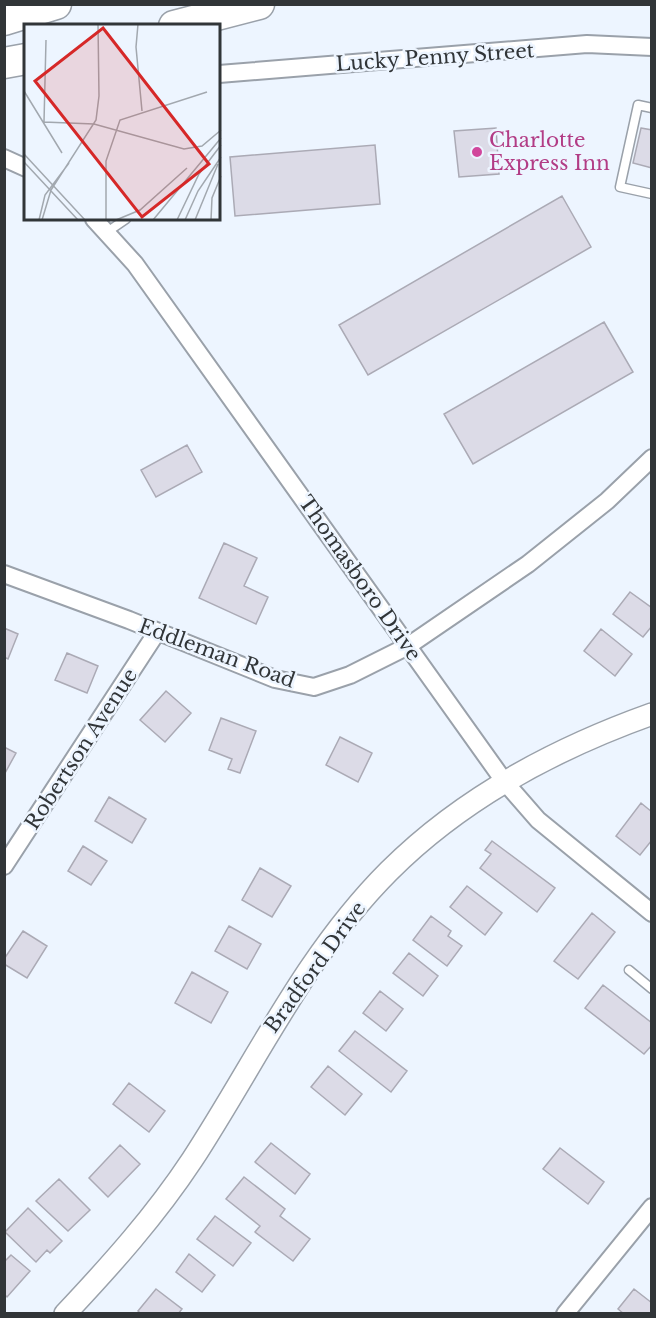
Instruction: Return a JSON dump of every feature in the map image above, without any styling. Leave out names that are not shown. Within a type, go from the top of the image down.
[{"type":"highway","points":[[4,20],[56,4]]},
{"type":"highway","points":[[182,24],[259,4]]},
{"type":"highway","points":[[4,63],[24,59]]},
{"type":"street","name":"Lucky Penny Street","points":[[220,74],[587,44],[651,47]]},
{"type":"street","points":[[4,158],[24,167]]},
{"type":"street","name":"Thomasboro Drive","points":[[95,220],[135,264],[504,781],[538,820],[651,913]]},
{"type":"street","name":"Eddleman Road","points":[[4,574],[275,679],[314,687],[350,675],[408,646],[528,564],[607,501],[651,458]]},
{"type":"street","name":"Robertson Avenue","points":[[4,866],[157,632]]},
{"type":"street","name":"Bradford Drive","points":[[65,1314],[108,1268],[171,1191],[302,978],[343,924],[400,861],[469,804],[504,781],[542,760],[651,714]]},
{"type":"street","points":[[565,1314],[651,1207]]},
{"type":"lane","points":[[651,108],[638,105],[620,187],[651,194]]},
{"type":"lane","points":[[107,232],[125,220]]},
{"type":"lane","points":[[629,970],[650,986]]},
{"type":"building","name":"Charlotte Express Inn","points":[[496,128],[499,174],[459,177],[454,131]]},
{"type":"building","points":[[641,128],[652,130],[652,168],[633,163]]},
{"type":"building","points":[[375,145],[380,204],[235,216],[230,157]]},
{"type":"building","points":[[562,196],[591,247],[368,375],[339,325]]},
{"type":"building","points":[[604,322],[633,372],[473,464],[444,414]]},
{"type":"building","points":[[187,445],[202,472],[156,497],[141,470]]},
{"type":"building","points":[[224,543],[257,558],[244,586],[268,597],[256,624],[199,598]]},
{"type":"building","points":[[630,592],[652,608],[652,626],[643,637],[613,614]]},
{"type":"building","points":[[4,628],[18,634],[8,659],[4,657]]},
{"type":"building","points":[[601,629],[632,654],[615,676],[584,651]]},
{"type":"building","points":[[67,653],[98,666],[87,693],[55,680]]},
{"type":"building","points":[[166,691],[191,713],[165,742],[140,720]]},
{"type":"building","points":[[221,718],[256,731],[240,773],[228,769],[232,759],[209,750]]},
{"type":"building","points":[[340,737],[372,753],[358,782],[326,765]]},
{"type":"building","points":[[4,747],[16,753],[4,775]]},
{"type":"building","points":[[109,797],[146,819],[132,843],[95,821]]},
{"type":"building","points":[[641,803],[652,812],[652,840],[640,855],[616,836]]},
{"type":"building","points":[[492,841],[555,888],[537,912],[480,868],[491,854],[485,850]]},
{"type":"building","points":[[83,846],[107,861],[91,885],[68,871]]},
{"type":"building","points":[[260,868],[291,886],[272,917],[242,900]]},
{"type":"building","points":[[467,886],[502,913],[485,935],[450,907]]},
{"type":"building","points":[[592,913],[615,932],[578,979],[554,961]]},
{"type":"building","points":[[431,916],[451,931],[448,936],[462,946],[447,966],[413,940]]},
{"type":"building","points":[[229,926],[261,944],[247,969],[215,951]]},
{"type":"building","points":[[23,931],[47,946],[27,978],[4,964],[4,959]]},
{"type":"building","points":[[409,953],[438,976],[423,996],[393,973]]},
{"type":"building","points":[[192,972],[228,992],[211,1023],[175,1003]]},
{"type":"building","points":[[603,985],[652,1023],[652,1045],[644,1054],[585,1008]]},
{"type":"building","points":[[380,991],[403,1009],[386,1031],[363,1013]]},
{"type":"building","points":[[355,1031],[407,1071],[391,1092],[339,1051]]},
{"type":"building","points":[[328,1066],[362,1094],[345,1115],[311,1087]]},
{"type":"building","points":[[129,1083],[165,1111],[149,1132],[113,1104]]},
{"type":"building","points":[[271,1143],[310,1174],[295,1194],[255,1162]]},
{"type":"building","points":[[120,1145],[140,1164],[108,1197],[89,1178]]},
{"type":"building","points":[[560,1148],[604,1182],[588,1204],[543,1169]]},
{"type":"building","points":[[244,1177],[285,1209],[280,1216],[310,1239],[293,1261],[255,1232],[260,1226],[226,1199]]},
{"type":"building","points":[[59,1179],[90,1210],[68,1231],[36,1201]]},
{"type":"building","points":[[28,1208],[62,1241],[50,1253],[47,1250],[36,1262],[5,1232]]},
{"type":"building","points":[[215,1216],[251,1243],[233,1266],[197,1239]]},
{"type":"building","points":[[189,1254],[215,1275],[202,1292],[176,1272]]},
{"type":"building","points":[[11,1255],[30,1271],[7,1297],[4,1294],[4,1262]]},
{"type":"building","points":[[156,1289],[182,1309],[178,1314],[141,1314],[138,1311]]},
{"type":"building","points":[[634,1289],[652,1303],[652,1314],[624,1314],[618,1309]]},
{"type":"place","name":"Charlotte Express Inn","points":[[477,152]]}]
